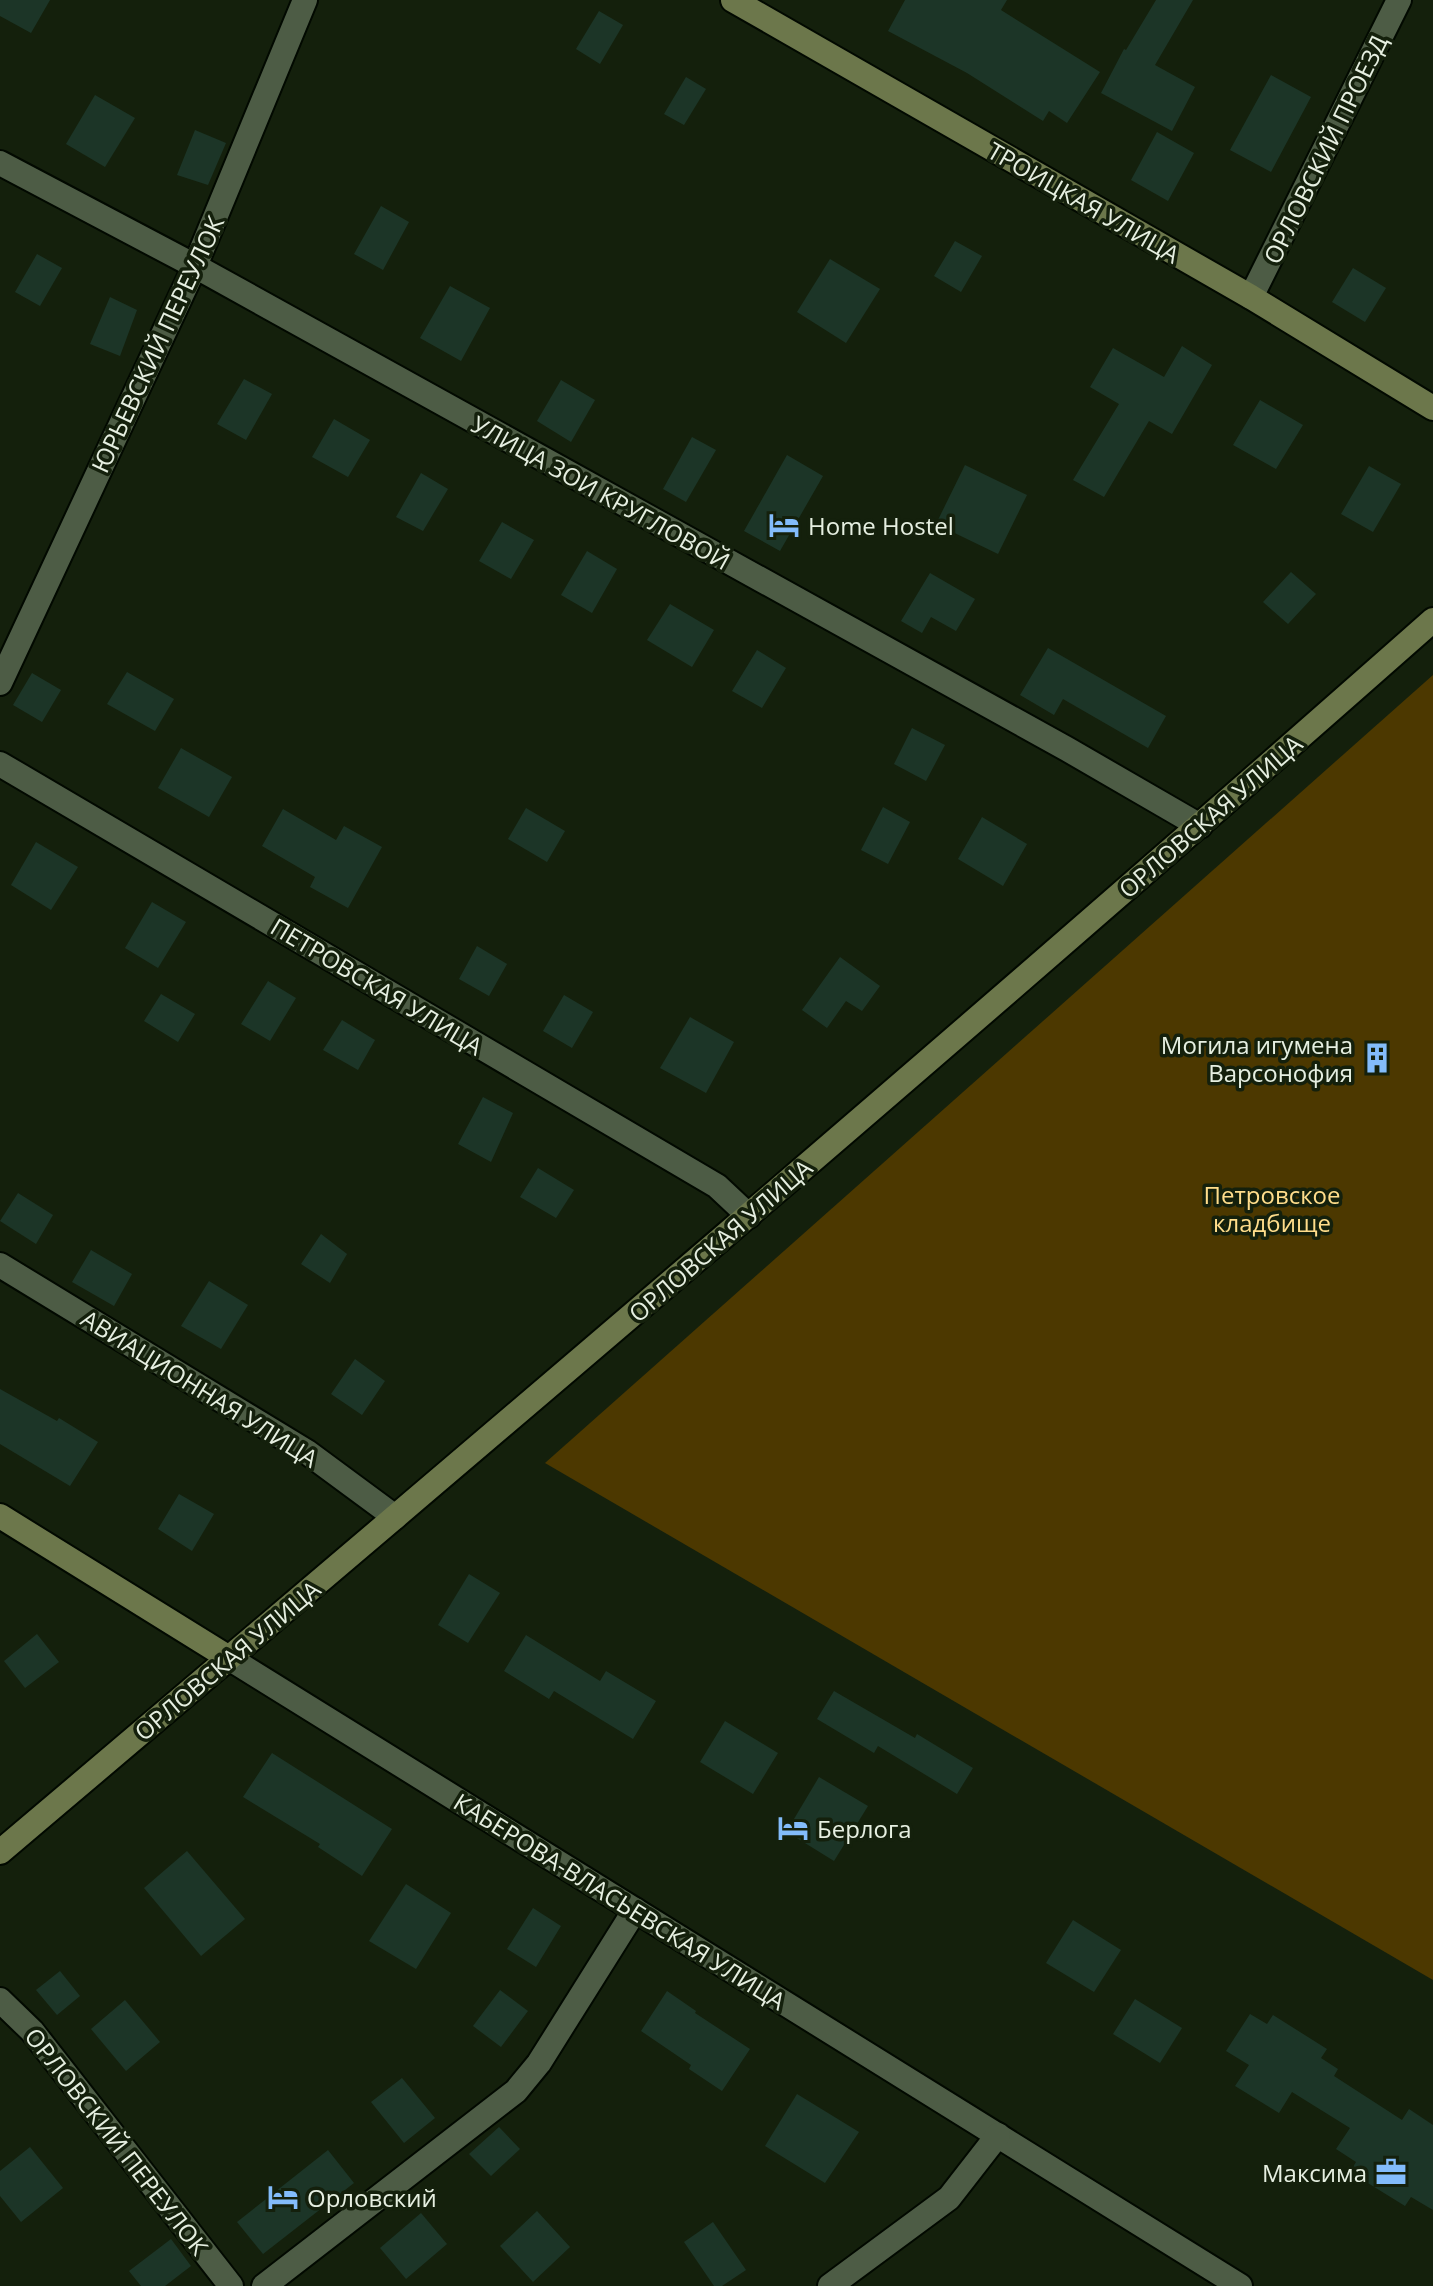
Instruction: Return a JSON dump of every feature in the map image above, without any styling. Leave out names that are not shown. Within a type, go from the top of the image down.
[{"type":"main road","name":"ТРОИЦКАЯ УЛИЦА","points":[[733,0],[1251,297],[1433,408]]},
{"type":"main road","name":"ОРЛОВСКАЯ УЛИЦА","points":[[0,1852],[749,1216],[1433,620]]},
{"type":"main road","name":"КАБЕРОВА-ВЛАСЬЕВСКАЯ УЛИЦА","points":[[0,1516],[229,1658]]},
{"type":"street","name":"ЮРЬЕВСКИЙ ПЕРЕУЛОК","points":[[0,683],[195,266],[305,0]]},
{"type":"street","name":"ОРЛОВСКИЙ ПРОЕЗД","points":[[1251,297],[1399,0]]},
{"type":"street","name":"УЛИЦА ЗОИ КРУГЛОВОЙ","points":[[0,163],[195,266],[1067,749],[1200,826]]},
{"type":"street","name":"ПЕТРОВСКАЯ УЛИЦА","points":[[0,764],[717,1186],[749,1216]]},
{"type":"street","name":"АВИАЦИОННАЯ УЛИЦА","points":[[0,1265],[307,1452],[395,1517]]},
{"type":"street","name":"КАБЕРОВА-ВЛАСЬЕВСКАЯ УЛИЦА","points":[[229,1658],[1240,2286]]},
{"type":"street","points":[[264,2286],[516,2091],[539,2063],[635,1910]]},
{"type":"street","name":"ОРЛОВСКИЙ ПЕРЕУЛОК","points":[[0,2000],[32,2031],[231,2286]]},
{"type":"street","points":[[830,2286],[949,2198],[998,2135]]},
{"type":"green space","name":"Петровское кладбище","points":[[1433,675],[1433,1980],[545,1463]]},
{"type":"building","points":[[0,0],[50,0],[31,33],[0,16]]},
{"type":"building","points":[[905,0],[1007,0],[1001,10],[1100,72],[1067,123],[1049,111],[1043,121],[967,73],[888,31]]},
{"type":"building","points":[[1156,0],[1193,0],[1155,65],[1195,87],[1172,131],[1101,93],[1124,49]]},
{"type":"building","points":[[599,11],[623,25],[600,64],[576,49]]},
{"type":"building","points":[[1271,75],[1311,97],[1271,172],[1230,150]]},
{"type":"building","points":[[686,77],[706,89],[684,125],[664,114]]},
{"type":"building","points":[[95,95],[135,118],[105,167],[66,144]]},
{"type":"building","points":[[195,130],[226,143],[208,185],[177,175]]},
{"type":"building","points":[[1157,132],[1194,153],[1168,201],[1131,180]]},
{"type":"building","points":[[381,206],[409,222],[383,270],[354,254]]},
{"type":"building","points":[[955,241],[982,256],[961,292],[934,276]]},
{"type":"building","points":[[37,254],[62,268],[40,306],[15,292]]},
{"type":"building","points":[[830,259],[880,289],[846,343],[797,312]]},
{"type":"building","points":[[1353,268],[1386,288],[1365,322],[1332,302]]},
{"type":"building","points":[[450,286],[490,308],[461,361],[420,338]]},
{"type":"building","points":[[110,297],[137,310],[120,356],[90,344]]},
{"type":"building","points":[[1182,346],[1212,365],[1172,434],[1149,421],[1104,497],[1073,480],[1119,404],[1090,387],[1113,348],[1164,377]]},
{"type":"building","points":[[244,379],[272,394],[246,440],[217,424]]},
{"type":"building","points":[[561,380],[595,400],[571,442],[537,421]]},
{"type":"building","points":[[1260,400],[1303,425],[1276,469],[1233,445]]},
{"type":"building","points":[[334,419],[370,440],[348,477],[312,457]]},
{"type":"building","points":[[692,437],[716,450],[686,502],[663,489]]},
{"type":"building","points":[[787,455],[823,476],[780,551],[744,531]]},
{"type":"building","points":[[965,465],[1027,495],[998,554],[936,524]]},
{"type":"building","points":[[1369,466],[1401,484],[1373,532],[1341,514]]},
{"type":"building","points":[[421,473],[448,489],[423,531],[396,517]]},
{"type":"building","points":[[502,522],[534,540],[511,579],[479,561]]},
{"type":"building","points":[[587,551],[617,569],[592,613],[561,595]]},
{"type":"building","points":[[1291,572],[1316,594],[1288,624],[1263,602]]},
{"type":"building","points":[[930,573],[975,599],[956,631],[931,617],[922,633],[901,621]]},
{"type":"building","points":[[670,604],[714,630],[692,667],[647,640]]},
{"type":"building","points":[[1048,648],[1166,716],[1148,748],[1063,699],[1054,715],[1020,695]]},
{"type":"building","points":[[757,650],[786,668],[762,708],[732,691]]},
{"type":"building","points":[[127,672],[174,699],[155,731],[107,704]]},
{"type":"building","points":[[32,673],[61,690],[42,722],[13,705]]},
{"type":"building","points":[[912,728],[945,745],[926,781],[894,764]]},
{"type":"building","points":[[181,748],[232,777],[209,817],[158,788]]},
{"type":"building","points":[[883,807],[910,822],[888,864],[861,850]]},
{"type":"building","points":[[526,808],[565,831],[547,862],[508,839]]},
{"type":"building","points":[[283,809],[336,840],[344,826],[382,847],[348,908],[310,887],[315,877],[262,846]]},
{"type":"building","points":[[982,817],[1027,844],[1003,886],[958,859]]},
{"type":"building","points":[[36,842],[78,867],[51,910],[11,885]]},
{"type":"building","points":[[152,902],[186,922],[158,968],[125,948]]},
{"type":"building","points":[[477,946],[507,964],[489,996],[459,979]]},
{"type":"building","points":[[840,957],[880,986],[862,1011],[846,1001],[827,1028],[802,1010]]},
{"type":"building","points":[[268,981],[296,998],[270,1041],[241,1024]]},
{"type":"building","points":[[161,994],[195,1014],[178,1042],[144,1021]]},
{"type":"building","points":[[564,995],[593,1012],[572,1048],[543,1031]]},
{"type":"building","points":[[690,1017],[734,1042],[706,1093],[660,1068]]},
{"type":"building","points":[[342,1020],[375,1040],[358,1070],[323,1050]]},
{"type":"building","points":[[483,1097],[513,1113],[491,1162],[458,1144]]},
{"type":"building","points":[[538,1168],[574,1190],[556,1218],[520,1197]]},
{"type":"building","points":[[18,1193],[53,1215],[36,1244],[0,1221]]},
{"type":"building","points":[[321,1234],[347,1254],[330,1283],[301,1264]]},
{"type":"building","points":[[91,1250],[132,1274],[114,1306],[72,1282]]},
{"type":"building","points":[[209,1281],[248,1305],[221,1349],[181,1326]]},
{"type":"building","points":[[355,1359],[385,1381],[362,1415],[331,1394]]},
{"type":"building","points":[[0,1389],[57,1421],[59,1418],[98,1442],[70,1486],[0,1444]]},
{"type":"building","points":[[179,1494],[214,1514],[192,1551],[158,1529]]},
{"type":"building","points":[[469,1574],[500,1593],[468,1643],[438,1625]]},
{"type":"building","points":[[37,1634],[59,1662],[25,1688],[4,1661]]},
{"type":"building","points":[[526,1635],[600,1681],[606,1671],[656,1701],[633,1739],[554,1691],[549,1699],[504,1671]]},
{"type":"building","points":[[834,1691],[915,1738],[917,1734],[973,1768],[957,1794],[878,1746],[874,1753],[817,1719]]},
{"type":"building","points":[[725,1721],[778,1753],[753,1794],[700,1762]]},
{"type":"building","points":[[272,1753],[392,1829],[362,1876],[318,1847],[320,1844],[243,1797]]},
{"type":"building","points":[[819,1777],[868,1806],[834,1861],[792,1835],[791,1824]]},
{"type":"building","points":[[187,1851],[245,1919],[201,1956],[144,1888]]},
{"type":"building","points":[[406,1884],[451,1913],[416,1969],[369,1941]]},
{"type":"building","points":[[533,1908],[561,1926],[536,1967],[507,1949]]},
{"type":"building","points":[[1073,1920],[1121,1950],[1094,1992],[1046,1963]]},
{"type":"building","points":[[60,1971],[80,1996],[57,2015],[36,1990]]},
{"type":"building","points":[[500,1990],[528,2011],[501,2047],[473,2026]]},
{"type":"building","points":[[667,1991],[750,2049],[722,2091],[689,2069],[691,2065],[641,2031]]},
{"type":"building","points":[[1135,1999],[1182,2028],[1160,2063],[1113,2034]]},
{"type":"building","points":[[125,2000],[160,2042],[126,2071],[91,2029]]},
{"type":"building","points":[[1250,2014],[1267,2024],[1273,2015],[1327,2049],[1321,2058],[1338,2069],[1334,2076],[1402,2120],[1409,2109],[1433,2125],[1433,2210],[1411,2197],[1405,2206],[1350,2172],[1356,2162],[1336,2149],[1350,2128],[1292,2092],[1279,2113],[1235,2086],[1249,2065],[1226,2051]]},
{"type":"building","points":[[402,2078],[435,2118],[404,2143],[371,2102]]},
{"type":"building","points":[[797,2094],[859,2132],[825,2183],[765,2146]]},
{"type":"building","points":[[499,2127],[520,2149],[491,2176],[469,2154]]},
{"type":"building","points":[[30,2147],[63,2188],[21,2222],[0,2196],[0,2171]]},
{"type":"building","points":[[328,2150],[354,2183],[263,2254],[237,2222]]},
{"type":"building","points":[[537,2211],[570,2247],[533,2282],[500,2246]]},
{"type":"building","points":[[421,2213],[447,2244],[406,2279],[380,2248]]},
{"type":"building","points":[[713,2222],[746,2270],[722,2286],[714,2286],[684,2242]]},
{"type":"building","points":[[171,2239],[191,2266],[165,2286],[141,2286],[129,2271]]},
{"type":"place","name":"Home Hostel","points":[[784,525]]},
{"type":"place","name":"Могила игумена Варсонофия","points":[[1377,1058]]},
{"type":"place","name":"Берлога","points":[[793,1828]]},
{"type":"place","name":"Максима","points":[[1391,2172]]},
{"type":"place","name":"Орловский","points":[[283,2197]]}]
